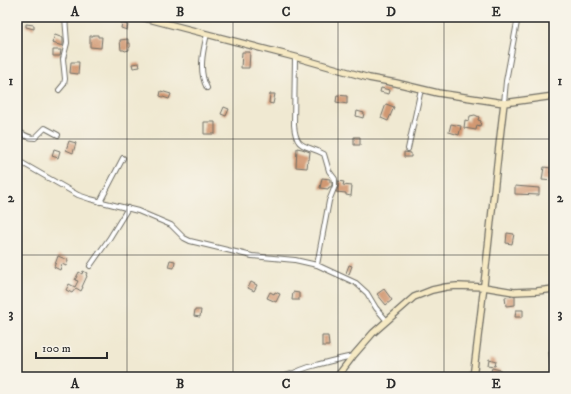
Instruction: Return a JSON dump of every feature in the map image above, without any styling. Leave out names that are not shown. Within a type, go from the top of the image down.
[{"type":"street","points":[[59,90],[64,84],[65,80],[64,59],[67,43],[65,17]]},
{"type":"street","points":[[141,17],[369,78],[455,96],[504,103],[554,96]]},
{"type":"street","points":[[473,377],[506,81],[518,17]]},
{"type":"street","points":[[207,34],[203,50],[202,66],[203,76],[207,88]]},
{"type":"street","points":[[295,57],[295,134],[300,144],[324,154],[329,171],[335,180],[335,186],[329,201],[317,265]]},
{"type":"street","points":[[408,149],[421,89]]},
{"type":"street","points":[[17,130],[24,135],[33,138],[35,138],[45,128],[58,135]]},
{"type":"street","points":[[100,202],[123,158]]},
{"type":"street","points":[[17,160],[78,194],[100,202],[138,211],[171,225],[184,238],[190,241],[252,256],[295,260],[317,265],[356,283],[367,293],[376,308],[387,321]]},
{"type":"street","points":[[90,266],[128,208]]},
{"type":"street","points":[[337,377],[373,333],[414,297],[432,290],[457,286],[514,292],[554,289]]},
{"type":"street","points":[[279,377],[340,358],[353,356]]},
{"type":"building","points":[[122,23],[128,25],[127,30],[121,28]]},
{"type":"building","points":[[26,24],[34,25],[34,29],[26,27]]},
{"type":"building","points":[[55,35],[63,38],[63,46],[52,43]]},
{"type":"building","points":[[93,35],[102,37],[101,48],[90,47],[90,36]]},
{"type":"building","points":[[128,39],[128,43],[130,43],[129,50],[121,50],[120,40]]},
{"type":"building","points":[[53,50],[61,50],[60,56],[53,56]]},
{"type":"building","points":[[242,52],[250,52],[249,68],[241,68]]},
{"type":"building","points":[[71,62],[79,62],[78,74],[70,73]]},
{"type":"building","points":[[139,63],[140,67],[133,68],[132,64]]},
{"type":"building","points":[[381,88],[390,90],[389,94],[380,92]]},
{"type":"building","points":[[161,91],[171,94],[169,99],[160,96]]},
{"type":"building","points":[[270,94],[275,94],[273,104],[269,103]]},
{"type":"building","points":[[337,95],[347,96],[347,104],[336,102]]},
{"type":"building","points":[[386,104],[394,107],[388,121],[381,118]]},
{"type":"building","points":[[224,107],[229,109],[226,116],[221,114]]},
{"type":"building","points":[[357,111],[364,113],[363,118],[356,116]]},
{"type":"building","points":[[475,115],[479,117],[478,120],[481,121],[480,126],[477,125],[476,130],[464,128],[465,120],[469,121],[470,116]]},
{"type":"building","points":[[204,122],[215,122],[215,134],[204,134]]},
{"type":"building","points":[[451,124],[461,126],[459,135],[449,132]]},
{"type":"building","points":[[354,137],[360,137],[360,145],[354,145]]},
{"type":"building","points":[[69,141],[76,143],[73,153],[66,150]]},
{"type":"building","points":[[297,148],[310,152],[307,168],[296,167]]},
{"type":"building","points":[[54,149],[60,151],[58,158],[52,156]]},
{"type":"building","points":[[404,152],[411,153],[411,157],[404,157]]},
{"type":"building","points":[[544,167],[551,168],[550,173],[554,174],[554,181],[542,180]]},
{"type":"building","points":[[322,178],[330,179],[330,182],[332,182],[331,187],[328,189],[320,188]]},
{"type":"building","points":[[338,181],[344,182],[343,185],[352,186],[351,196],[346,195],[346,193],[336,192]]},
{"type":"building","points":[[515,186],[539,188],[539,195],[515,194]]},
{"type":"building","points":[[507,233],[514,234],[512,244],[506,243]]},
{"type":"building","points":[[58,256],[68,260],[66,266],[62,264],[60,270],[54,267]]},
{"type":"building","points":[[170,260],[175,261],[174,268],[168,267]]},
{"type":"building","points":[[349,265],[352,266],[349,274],[346,273]]},
{"type":"building","points":[[83,271],[87,273],[87,276],[81,291],[76,288],[72,293],[66,290],[69,284],[75,287],[78,281],[75,280],[79,272],[82,274]]},
{"type":"building","points":[[251,282],[257,285],[254,291],[248,288]]},
{"type":"building","points":[[384,289],[392,300],[386,305],[377,294]]},
{"type":"building","points":[[270,292],[280,294],[276,302],[267,298]]},
{"type":"building","points":[[293,292],[299,293],[299,300],[292,300]]},
{"type":"building","points":[[515,296],[515,305],[506,306],[505,297]]},
{"type":"building","points":[[195,310],[201,310],[200,317],[194,316]]},
{"type":"building","points":[[516,310],[523,310],[523,317],[515,317]]},
{"type":"building","points":[[322,336],[328,336],[329,346],[322,346]]},
{"type":"building","points":[[549,352],[554,352],[554,364],[550,365]]},
{"type":"building","points":[[489,359],[496,361],[495,366],[488,365]]},
{"type":"building","points":[[492,368],[500,370],[499,377],[490,375]]}]
